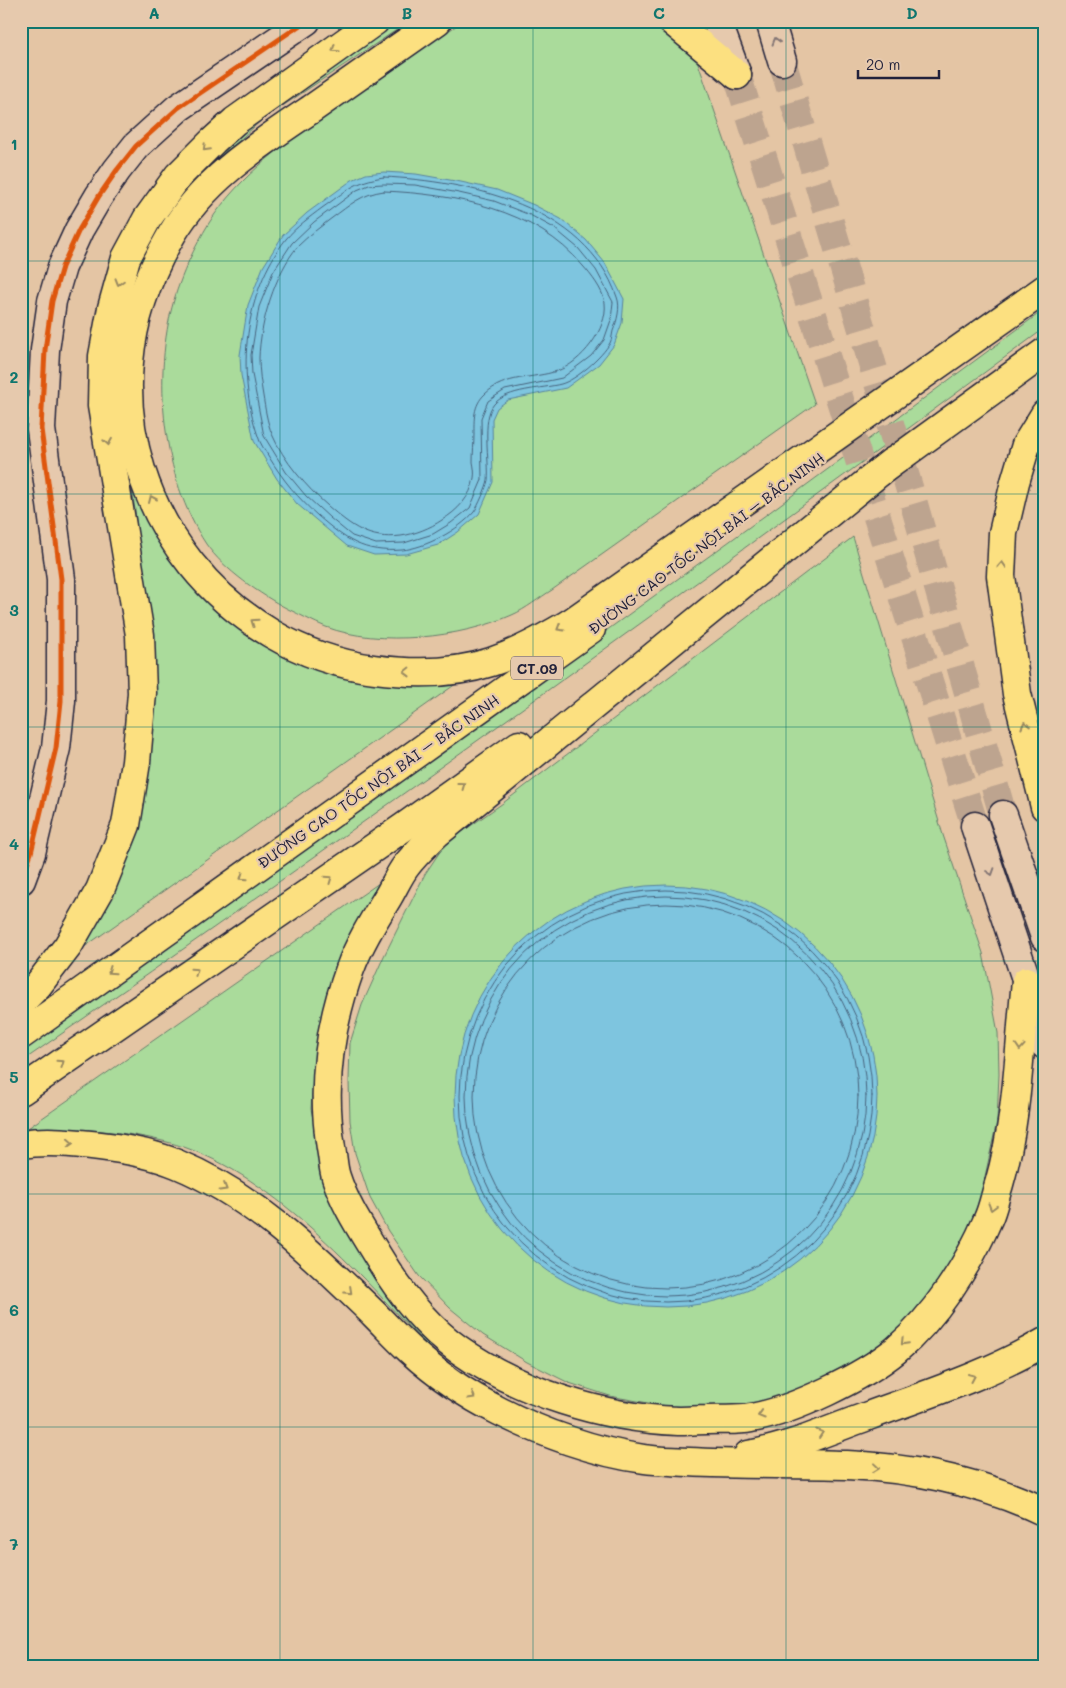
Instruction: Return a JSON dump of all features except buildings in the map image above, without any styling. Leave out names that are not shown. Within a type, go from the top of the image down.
[{"type":"highway","points":[[21,1002],[38,985],[68,946],[100,890],[126,826],[136,762],[142,693],[140,635],[102,406],[103,356],[112,308],[126,258],[147,219],[178,176],[213,141],[235,121],[375,21]]},
{"type":"highway","points":[[438,21],[233,164],[200,196],[173,233],[152,273],[137,316],[129,371],[129,408],[136,453],[150,496],[171,537],[198,574],[231,606],[269,632],[309,652],[353,666],[399,672],[444,671],[490,662],[529,647],[572,622],[1045,290]]},
{"type":"highway","points":[[415,37],[445,21]]},
{"type":"highway","points":[[672,21],[738,75]]},
{"type":"highway","name":"ĐƯỜNG CAO TỐC NỘI BÀI – BẮC NINH","points":[[21,1035],[596,625],[1045,290]]},
{"type":"highway","points":[[21,1091],[404,827],[629,666],[892,462],[1045,352]]},
{"type":"highway","points":[[1045,414],[1026,446],[1015,482],[1003,533],[1001,576],[1017,694],[1045,807]]},
{"type":"highway","points":[[892,462],[436,834],[406,866],[351,965],[335,1017],[327,1070],[327,1123],[336,1176],[349,1209],[385,1266],[419,1313],[458,1348],[484,1365],[505,1376],[561,1399],[614,1414],[679,1421],[753,1418],[791,1406],[835,1387],[872,1367],[897,1349],[934,1310],[965,1266],[989,1217],[1004,1165],[1012,1126],[1026,982]]},
{"type":"highway","points":[[21,1144],[37,1141],[76,1143],[137,1151],[177,1164],[216,1184],[272,1220],[362,1302],[411,1351],[441,1376],[498,1411],[530,1425],[613,1454],[647,1459],[848,1465],[916,1473],[982,1488],[1045,1512]]},
{"type":"highway","points":[[705,1462],[763,1452],[818,1434],[970,1378],[1045,1342]]},
{"type":"street","points":[[21,880],[31,853],[56,748],[61,702],[61,579],[41,429],[45,350],[52,301],[62,267],[79,230],[99,196],[136,146],[178,108],[306,21]]},
{"type":"street","points":[[717,21],[738,75]]},
{"type":"street","points":[[770,21],[782,61]]},
{"type":"street","points":[[1003,815],[1045,937]]},
{"type":"street","points":[[975,826],[1038,1015],[1045,1045]]},
{"type":"green space","points":[[396,21],[410,21],[263,119],[206,175],[182,206],[162,240],[140,298],[128,355],[128,414],[140,475],[164,537],[180,562],[199,585],[244,623],[296,651],[353,669],[374,673],[408,675],[477,669],[73,955],[107,888],[121,853],[138,799],[147,744],[150,687],[149,653],[141,588],[137,527],[123,436],[121,403],[122,366],[126,330],[138,282],[157,238],[174,210],[182,197],[213,159],[237,136],[288,95]]},
{"type":"green space","points":[[463,21],[666,21],[696,57],[815,404],[517,613],[492,623],[445,634],[395,638],[370,637],[326,627],[266,597],[233,572],[206,544],[191,518],[179,489],[165,425],[163,393],[167,329],[177,290],[193,251],[221,205],[235,189],[284,145]]},
{"type":"green space","points":[[1045,309],[1045,328],[536,699],[279,882],[21,1062],[21,1046],[541,678]]},
{"type":"green space","points":[[853,537],[943,835],[983,953],[998,1033],[999,1074],[997,1121],[981,1195],[972,1223],[958,1255],[931,1296],[879,1347],[820,1383],[760,1402],[702,1408],[676,1408],[610,1396],[569,1383],[527,1362],[483,1335],[450,1308],[419,1276],[388,1231],[370,1198],[355,1153],[350,1121],[350,1043],[362,1005],[384,956],[425,874],[445,844],[503,803]]},
{"type":"green space","points":[[379,883],[321,1035],[314,1061],[311,1109],[318,1144],[432,1345],[429,1348],[373,1288],[310,1227],[276,1199],[241,1175],[205,1155],[167,1142],[132,1135],[98,1130],[28,1128]]},
{"type":"water","points":[[384,172],[416,174],[497,190],[534,205],[561,219],[586,240],[605,263],[624,299],[622,323],[614,345],[599,364],[566,388],[508,400],[497,408],[492,419],[493,482],[479,514],[458,532],[438,545],[406,554],[374,555],[347,546],[297,504],[277,479],[254,441],[241,375],[240,355],[248,305],[263,267],[283,235],[307,213],[352,180],[366,174]]},
{"type":"water","points":[[666,885],[707,889],[747,901],[783,921],[815,947],[841,979],[861,1015],[873,1055],[877,1096],[873,1137],[861,1177],[841,1213],[815,1245],[783,1271],[747,1291],[707,1303],[666,1307],[625,1303],[585,1291],[549,1271],[517,1245],[491,1213],[471,1177],[459,1137],[455,1096],[459,1055],[471,1015],[491,979],[517,947],[549,921],[585,901],[625,889]]},
{"type":"tunnel","points":[[782,61],[914,504],[1003,815]]},
{"type":"tunnel","points":[[737,75],[975,826]]},
{"type":"cycle path","points":[[21,880],[31,853],[56,748],[61,701],[61,579],[41,429],[45,350],[52,301],[62,267],[79,230],[99,196],[136,146],[178,108],[306,21]]}]
